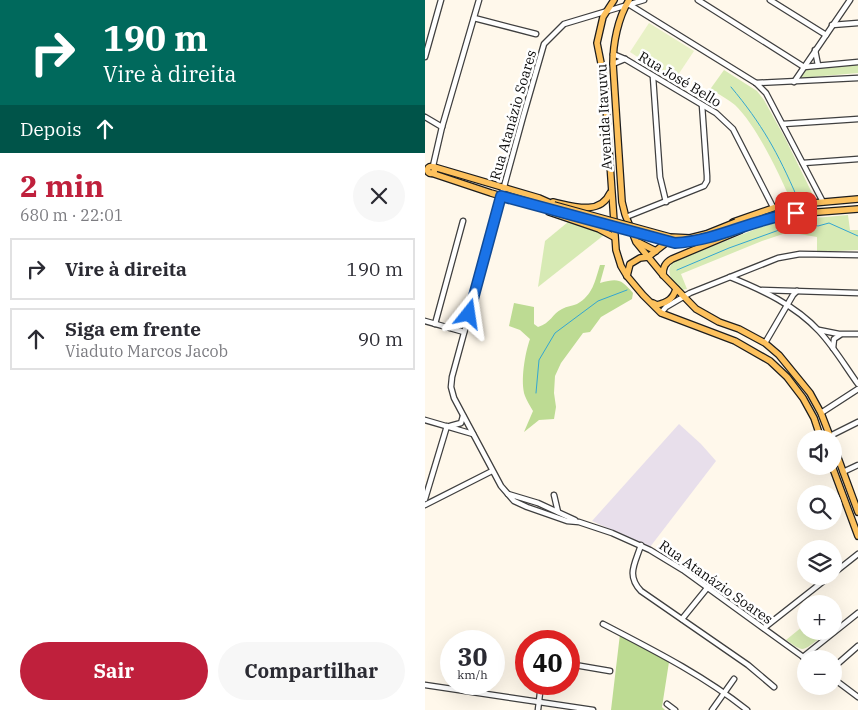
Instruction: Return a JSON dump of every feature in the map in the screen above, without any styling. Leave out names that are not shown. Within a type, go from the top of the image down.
[{"type":"main road","name":"Avenida Itavuvu","points":[[614,0],[603,17],[597,43],[604,78],[613,220],[618,258],[627,276],[661,313],[735,341],[770,360],[787,377],[803,398],[818,430]]},
{"type":"main road","name":"Avenida Itavuvu","points":[[628,4],[621,16],[613,54],[613,64],[622,202],[632,234],[636,242],[663,275],[696,309],[765,343],[779,354],[810,393],[827,430]]},
{"type":"main road","points":[[425,161],[431,169],[501,196],[542,208],[554,208],[613,220]]},
{"type":"main road","points":[[431,169],[579,207],[590,207],[604,202],[611,191]]},
{"type":"main road","points":[[539,198],[554,208],[675,243],[697,241],[736,226],[773,208],[858,199]]},
{"type":"main road","points":[[542,208],[599,229],[615,237]]},
{"type":"main road","points":[[627,276],[630,264],[640,258],[648,257],[671,239],[796,213],[858,209]]},
{"type":"main road","points":[[663,275],[663,268],[672,259],[766,218]]},
{"type":"main road","name":"Avenida Itavuvu","points":[[613,220],[621,223],[632,234]]},
{"type":"main road","points":[[636,242],[656,251]]},
{"type":"main road","points":[[640,258],[655,265]]},
{"type":"main road","points":[[649,301],[657,305],[663,303],[674,297],[676,289]]},
{"type":"main road","points":[[815,422],[821,413]]},
{"type":"main road","points":[[843,472],[858,512]]},
{"type":"main road","points":[[835,475],[858,536]]},
{"type":"street","points":[[425,57],[441,0]]},
{"type":"street","points":[[431,169],[479,0]]},
{"type":"street","name":"Rua Atanázio Soares","points":[[579,522],[567,523],[514,501],[492,471],[454,398],[451,387],[452,377],[523,116],[545,44],[564,24],[644,0]]},
{"type":"street","points":[[698,0],[804,67],[858,62]]},
{"type":"street","points":[[770,0],[826,35]]},
{"type":"street","points":[[780,0],[780,6]]},
{"type":"street","points":[[794,82],[850,0]]},
{"type":"street","points":[[628,4],[756,83],[766,93],[823,202]]},
{"type":"street","points":[[473,18],[536,34]]},
{"type":"street","points":[[833,25],[858,23]]},
{"type":"street","points":[[815,50],[818,66]]},
{"type":"street","name":"Rua José Bello","points":[[613,54],[625,59],[716,113],[733,129],[773,208]]},
{"type":"street","points":[[613,64],[625,59]]},
{"type":"street","points":[[653,77],[660,177],[666,202]]},
{"type":"street","points":[[756,83],[858,78]]},
{"type":"street","points":[[626,217],[705,186],[707,181],[702,105]]},
{"type":"street","points":[[703,122],[706,116],[716,113]]},
{"type":"street","points":[[425,117],[442,127]]},
{"type":"street","points":[[783,124],[858,119]]},
{"type":"street","points":[[803,163],[858,159]]},
{"type":"street","points":[[435,324],[463,221]]},
{"type":"street","points":[[661,313],[666,307],[683,297],[790,255],[858,255]]},
{"type":"street","points":[[746,271],[743,276],[746,284]]},
{"type":"street","points":[[730,277],[761,290],[788,305],[819,330],[858,384]]},
{"type":"street","points":[[761,290],[858,293]]},
{"type":"street","points":[[765,343],[797,291]]},
{"type":"street","points":[[425,321],[464,332]]},
{"type":"street","points":[[819,330],[841,334],[858,334]]},
{"type":"street","points":[[835,352],[832,342],[841,334]]},
{"type":"street","points":[[821,413],[858,389]]},
{"type":"street","points":[[447,426],[459,425],[463,416]]},
{"type":"street","points":[[425,420],[473,434]]},
{"type":"street","points":[[842,431],[858,422]]},
{"type":"street","points":[[425,498],[447,426]]},
{"type":"street","points":[[843,472],[858,465]]},
{"type":"street","points":[[425,505],[492,471]]},
{"type":"street","name":"Rua Atanázio Soares","points":[[507,493],[546,506],[579,522],[641,545],[707,587],[797,652]]},
{"type":"street","points":[[553,495],[558,512]]},
{"type":"street","points":[[534,509],[541,510],[546,506]]},
{"type":"street","points":[[641,545],[631,575],[633,583],[748,665],[774,687]]},
{"type":"street","points":[[842,567],[858,554]]},
{"type":"street","points":[[764,628],[819,585]]},
{"type":"street","points":[[682,619],[707,587]]},
{"type":"street","points":[[814,650],[858,613]]},
{"type":"street","points":[[603,624],[670,659],[724,692],[747,710]]},
{"type":"street","points":[[842,660],[858,646]]},
{"type":"street","points":[[580,666],[610,671]]},
{"type":"street","points":[[712,710],[734,679]]},
{"type":"street","points":[[425,685],[593,710]]},
{"type":"street","points":[[842,685],[858,696]]},
{"type":"street","points":[[537,710],[540,695]]},
{"type":"street","points":[[667,704],[675,710]]},
{"type":"shaded area","points":[[679,424],[716,461],[650,547],[592,521]]},
{"type":"green space","points":[[649,23],[694,51],[674,81],[630,52]]},
{"type":"green space","points":[[858,64],[858,73],[800,78],[806,68]]},
{"type":"green space","points":[[724,70],[757,91],[764,100],[813,195],[812,199],[791,201],[759,137],[735,105],[715,92],[706,105],[701,102]]},
{"type":"green space","points":[[848,215],[850,230],[858,230],[858,250],[817,252],[817,237],[793,233],[783,234],[681,274],[687,289],[682,290],[671,277],[669,270],[673,262],[761,227],[782,221]]},
{"type":"green space","points":[[568,222],[604,235],[538,287],[545,241]]},
{"type":"green space","points":[[600,265],[605,265],[600,283],[611,280],[622,282],[633,293],[632,299],[601,317],[590,332],[583,333],[561,363],[555,376],[554,393],[556,407],[554,419],[539,420],[524,432],[533,411],[525,396],[523,383],[526,352],[530,339],[520,330],[509,326],[514,303],[534,307],[534,324],[538,327],[549,321],[559,311],[577,304],[587,296],[593,287]]},
{"type":"green space","points":[[797,631],[797,640],[818,640],[803,649],[796,647],[786,640]]},
{"type":"green space","points":[[620,634],[669,662],[662,707],[665,710],[611,710]]},
{"type":"waterway","points":[[731,87],[769,139],[797,197]]},
{"type":"waterway","points":[[677,270],[729,248],[793,225],[804,223],[818,226],[829,223],[858,236]]},
{"type":"waterway","points":[[536,393],[539,360],[555,333],[598,301],[627,290]]},
{"type":"route","points":[[469,314],[501,196],[675,243],[688,243],[705,239],[766,218],[796,213]]}]
